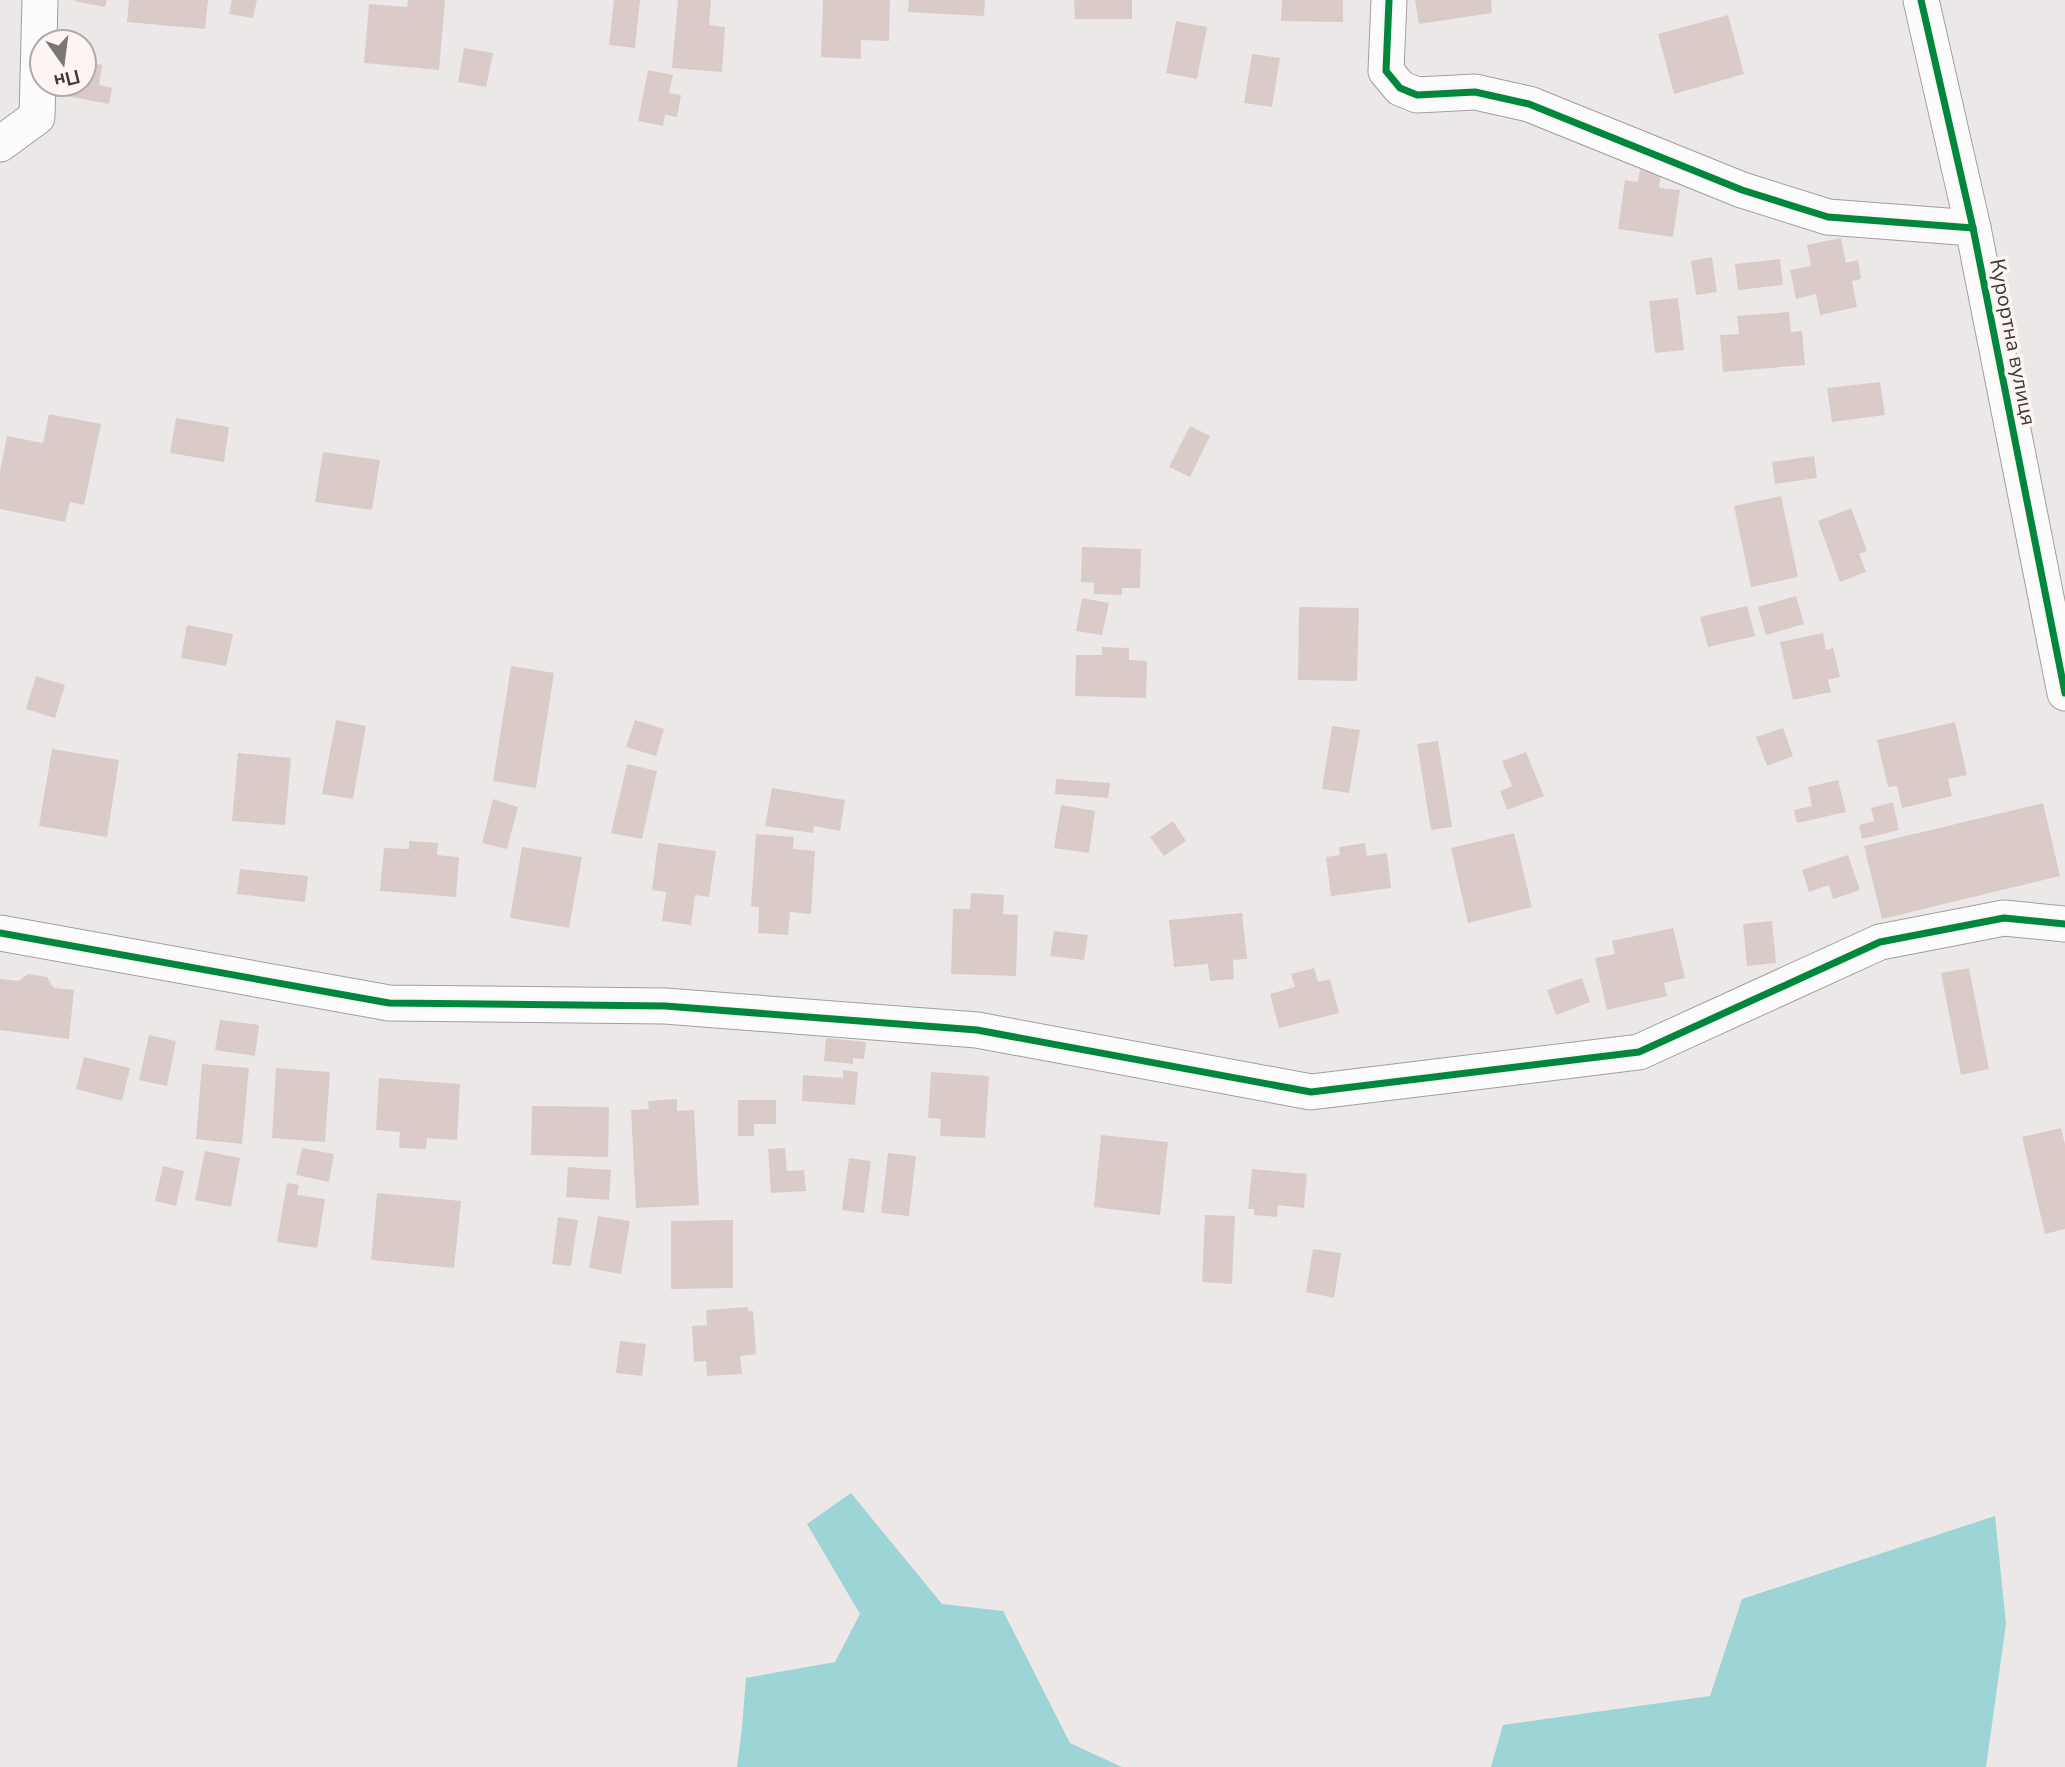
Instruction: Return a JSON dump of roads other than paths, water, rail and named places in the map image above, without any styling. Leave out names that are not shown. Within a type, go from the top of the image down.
[{"type":"street","points":[[0,144],[37,117],[40,0]]},
{"type":"street","points":[[1389,0],[1386,71],[1400,88],[1417,95],[1475,92],[1529,104],[1742,190],[1828,217],[1973,228]]},
{"type":"street","name":"Курортна вулиця","points":[[1921,0],[1973,228],[2065,693]]},
{"type":"street","points":[[0,933],[389,1003],[666,1006],[977,1030],[1311,1092],[1639,1052],[1880,942],[2004,918],[2065,924]]},
{"type":"water","points":[[851,1493],[942,1604],[1003,1611],[1070,1743],[1122,1767],[737,1767],[746,1678],[835,1662],[860,1614],[807,1524]]},
{"type":"water","points":[[1995,1516],[2006,1624],[1986,1767],[1491,1767],[1503,1725],[1710,1696],[1742,1599]]}]
